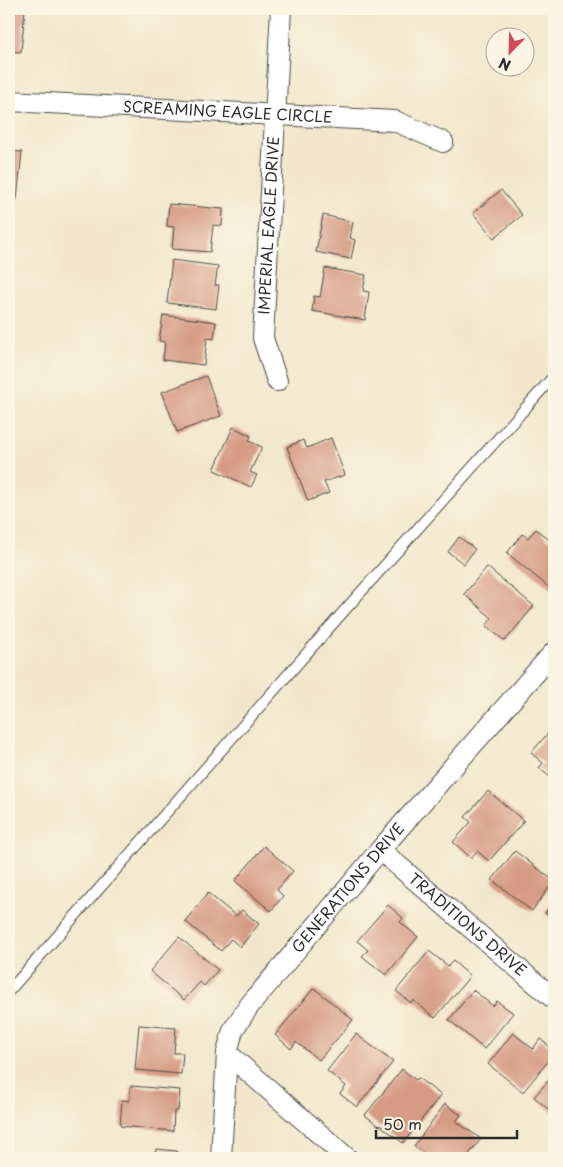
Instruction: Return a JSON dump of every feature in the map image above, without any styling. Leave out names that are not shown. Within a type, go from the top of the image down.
[{"type":"street","name":"IMPERIAL EAGLE DRIVE","points":[[277,381],[263,338],[281,9]]},
{"type":"street","name":"SCREAMING EAGLE CIRCLE","points":[[9,101],[395,121],[443,142]]},
{"type":"street","name":"GENERATIONS DRIVE","points":[[221,1158],[227,1053],[233,1030],[249,1006],[380,850],[554,652]]},
{"type":"street","name":"TRADITIONS DRIVE","points":[[380,850],[554,999]]},
{"type":"street","points":[[227,1053],[347,1158]]},
{"type":"lane","points":[[9,992],[344,611],[554,376]]},
{"type":"building","points":[[9,9],[25,9],[21,52],[9,51]]},
{"type":"building","points":[[9,151],[22,152],[17,199],[9,198]]},
{"type":"building","points":[[501,190],[522,215],[494,238],[473,213]]},
{"type":"building","points":[[169,204],[223,209],[222,226],[213,225],[210,252],[172,249],[174,227],[167,226]]},
{"type":"building","points":[[323,215],[353,222],[350,238],[355,240],[351,259],[316,252]]},
{"type":"building","points":[[172,260],[218,266],[215,285],[219,285],[216,309],[167,303]]},
{"type":"building","points":[[325,268],[366,275],[363,291],[369,292],[365,320],[312,311],[314,296],[320,297]]},
{"type":"building","points":[[163,315],[216,322],[214,339],[207,338],[204,365],[163,360],[165,342],[159,341]]},
{"type":"building","points":[[206,376],[221,416],[177,432],[162,392]]},
{"type":"building","points":[[233,427],[251,436],[249,441],[262,447],[250,472],[257,475],[251,487],[214,470]]},
{"type":"building","points":[[331,438],[345,475],[324,482],[329,493],[308,501],[287,447],[303,440],[307,448]]},
{"type":"building","points":[[536,529],[554,544],[554,588],[552,590],[507,553],[522,534],[528,538]]},
{"type":"building","points":[[459,537],[475,549],[464,564],[448,552]]},
{"type":"building","points":[[487,567],[534,606],[505,641],[486,626],[492,618],[464,594]]},
{"type":"building","points":[[554,726],[554,774],[551,778],[539,768],[543,763],[531,753]]},
{"type":"building","points":[[488,791],[524,821],[489,861],[477,851],[471,858],[453,842],[471,822],[465,817]]},
{"type":"building","points":[[264,846],[293,871],[277,890],[283,896],[271,911],[235,881]]},
{"type":"building","points":[[515,851],[554,881],[532,911],[492,880]]},
{"type":"building","points":[[208,893],[236,916],[242,910],[259,924],[240,947],[231,939],[221,951],[185,921]]},
{"type":"building","points":[[554,900],[554,920],[545,913]]},
{"type":"building","points":[[388,905],[403,918],[400,922],[418,937],[386,975],[362,956],[368,950],[357,941]]},
{"type":"building","points":[[179,937],[218,970],[204,986],[200,982],[184,1000],[150,971]]},
{"type":"building","points":[[429,951],[448,966],[453,961],[470,976],[435,1018],[413,1000],[411,1003],[396,991]]},
{"type":"building","points":[[314,988],[353,1020],[319,1060],[296,1042],[291,1049],[275,1035]]},
{"type":"building","points":[[473,990],[493,1006],[497,1001],[513,1013],[484,1049],[449,1020]]},
{"type":"building","points":[[139,1025],[176,1028],[174,1053],[183,1053],[181,1074],[135,1070]]},
{"type":"building","points":[[513,1033],[533,1049],[540,1039],[554,1050],[554,1054],[523,1092],[488,1064]]},
{"type":"building","points":[[356,1034],[393,1062],[357,1107],[340,1094],[346,1086],[327,1071]]},
{"type":"building","points":[[402,1069],[441,1095],[403,1143],[365,1115]]},
{"type":"building","points":[[554,1074],[554,1114],[534,1097]]},
{"type":"building","points":[[131,1086],[180,1090],[178,1111],[174,1111],[173,1131],[120,1126],[122,1100],[129,1101]]},
{"type":"building","points":[[445,1104],[461,1115],[456,1121],[481,1139],[466,1158],[431,1158],[414,1146]]},
{"type":"building","points":[[156,1149],[177,1151],[176,1158],[155,1158]]}]
